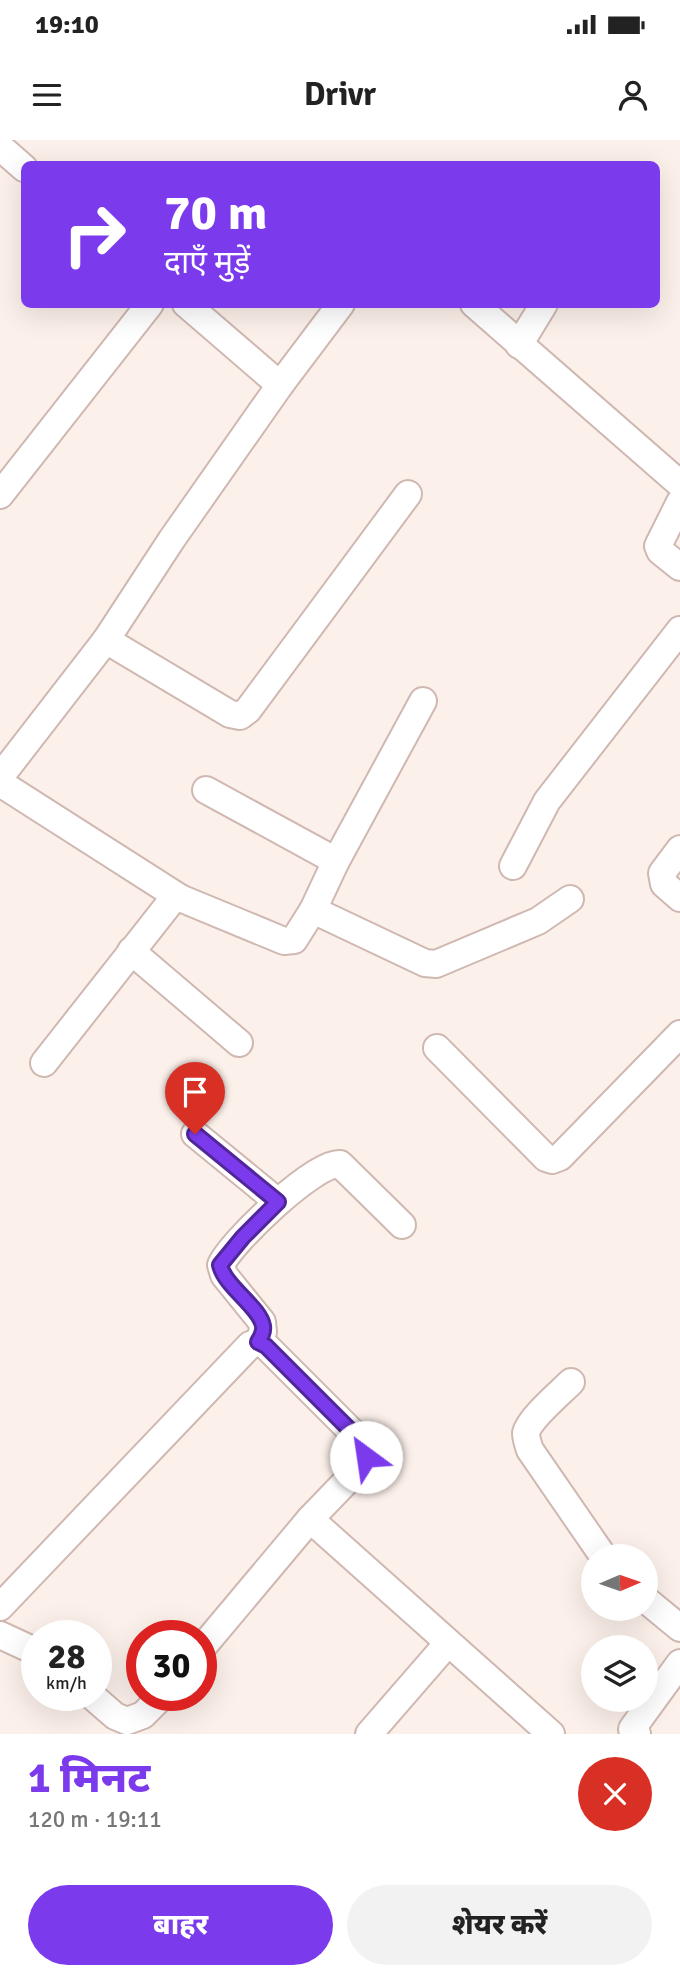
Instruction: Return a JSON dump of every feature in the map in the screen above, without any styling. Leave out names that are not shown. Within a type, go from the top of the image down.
[{"type":"street","points":[[0,495],[147,308]]},
{"type":"street","points":[[191,308],[281,385]]},
{"type":"street","points":[[0,777],[106,640],[173,539],[338,308]]},
{"type":"street","points":[[478,308],[680,484]]},
{"type":"street","points":[[519,345],[542,308]]},
{"type":"street","points":[[106,640],[230,715],[240,716],[248,710],[408,494]]},
{"type":"street","points":[[680,502],[658,546],[660,551],[680,567]]},
{"type":"street","points":[[513,866],[547,802],[680,630]]},
{"type":"street","points":[[0,783],[180,898],[288,942],[297,937],[313,910],[335,861],[423,701]]},
{"type":"street","points":[[206,790],[335,861]]},
{"type":"street","points":[[680,849],[662,873],[664,884],[680,898]]},
{"type":"street","points":[[44,1063],[171,901],[180,898]]},
{"type":"street","points":[[313,910],[425,963],[436,964],[538,921],[570,899]]},
{"type":"street","points":[[131,951],[240,1043]]},
{"type":"street","points":[[437,1048],[546,1158],[552,1160],[560,1157],[680,1034]]},
{"type":"street","points":[[195,1134],[278,1202]]},
{"type":"street","points":[[0,1607],[250,1345],[258,1342],[263,1332],[261,1319],[224,1275],[220,1265],[278,1202],[329,1165],[340,1164],[402,1225]]},
{"type":"street","points":[[217,1630],[310,1518],[363,1464],[367,1450],[266,1346],[258,1342]]},
{"type":"street","points":[[571,1382],[532,1422],[526,1440],[530,1450],[595,1544]]},
{"type":"street","points":[[310,1518],[551,1734]]},
{"type":"street","points":[[658,1610],[680,1628]]},
{"type":"street","points":[[0,1635],[21,1645]]},
{"type":"street","points":[[369,1734],[448,1643]]},
{"type":"street","points":[[632,1732],[680,1663]]},
{"type":"street","points":[[109,1711],[127,1721],[146,1711]]},
{"type":"route","points":[[195,1134],[278,1202],[220,1265],[224,1275],[261,1319],[264,1326],[258,1342],[266,1346],[364,1444],[366,1457]]}]
